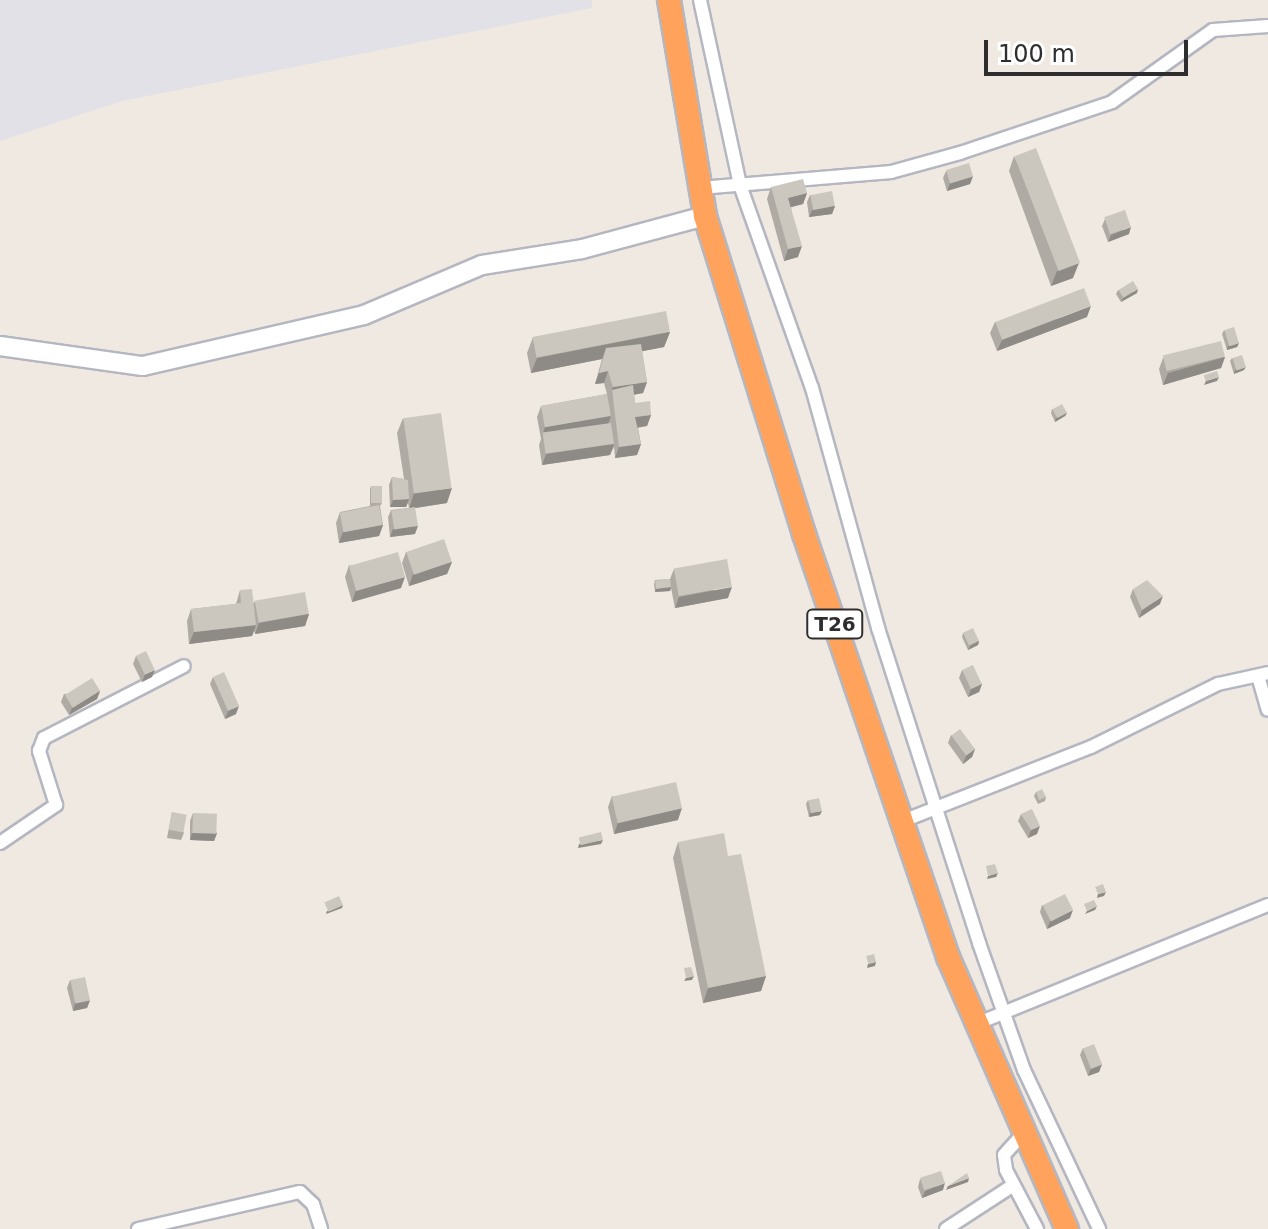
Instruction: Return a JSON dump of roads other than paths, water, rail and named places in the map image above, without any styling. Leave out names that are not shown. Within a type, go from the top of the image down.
[{"type":"highway","name":"T26","points":[[669,0],[705,216],[903,821],[976,1024],[1021,1136],[1067,1229]]},
{"type":"street","points":[[700,0],[740,185],[812,388],[878,628],[940,808],[1002,1014],[1099,1229]]},
{"type":"street","points":[[700,188],[891,172],[974,149],[1112,102],[1213,30],[1268,26]]},
{"type":"street","points":[[0,346],[143,366],[364,315],[482,265],[582,249],[705,216]]},
{"type":"street","points":[[0,843],[56,805],[39,751],[44,738],[184,666]]},
{"type":"street","points":[[903,821],[1091,747],[1218,684],[1263,675],[1268,710]]},
{"type":"street","points":[[976,1024],[1268,905]]},
{"type":"street","points":[[1021,1136],[1004,1155],[1012,1186],[1037,1229]]},
{"type":"street","points":[[946,1229],[1012,1186]]},
{"type":"street","points":[[138,1229],[300,1192],[313,1204],[321,1229]]}]
